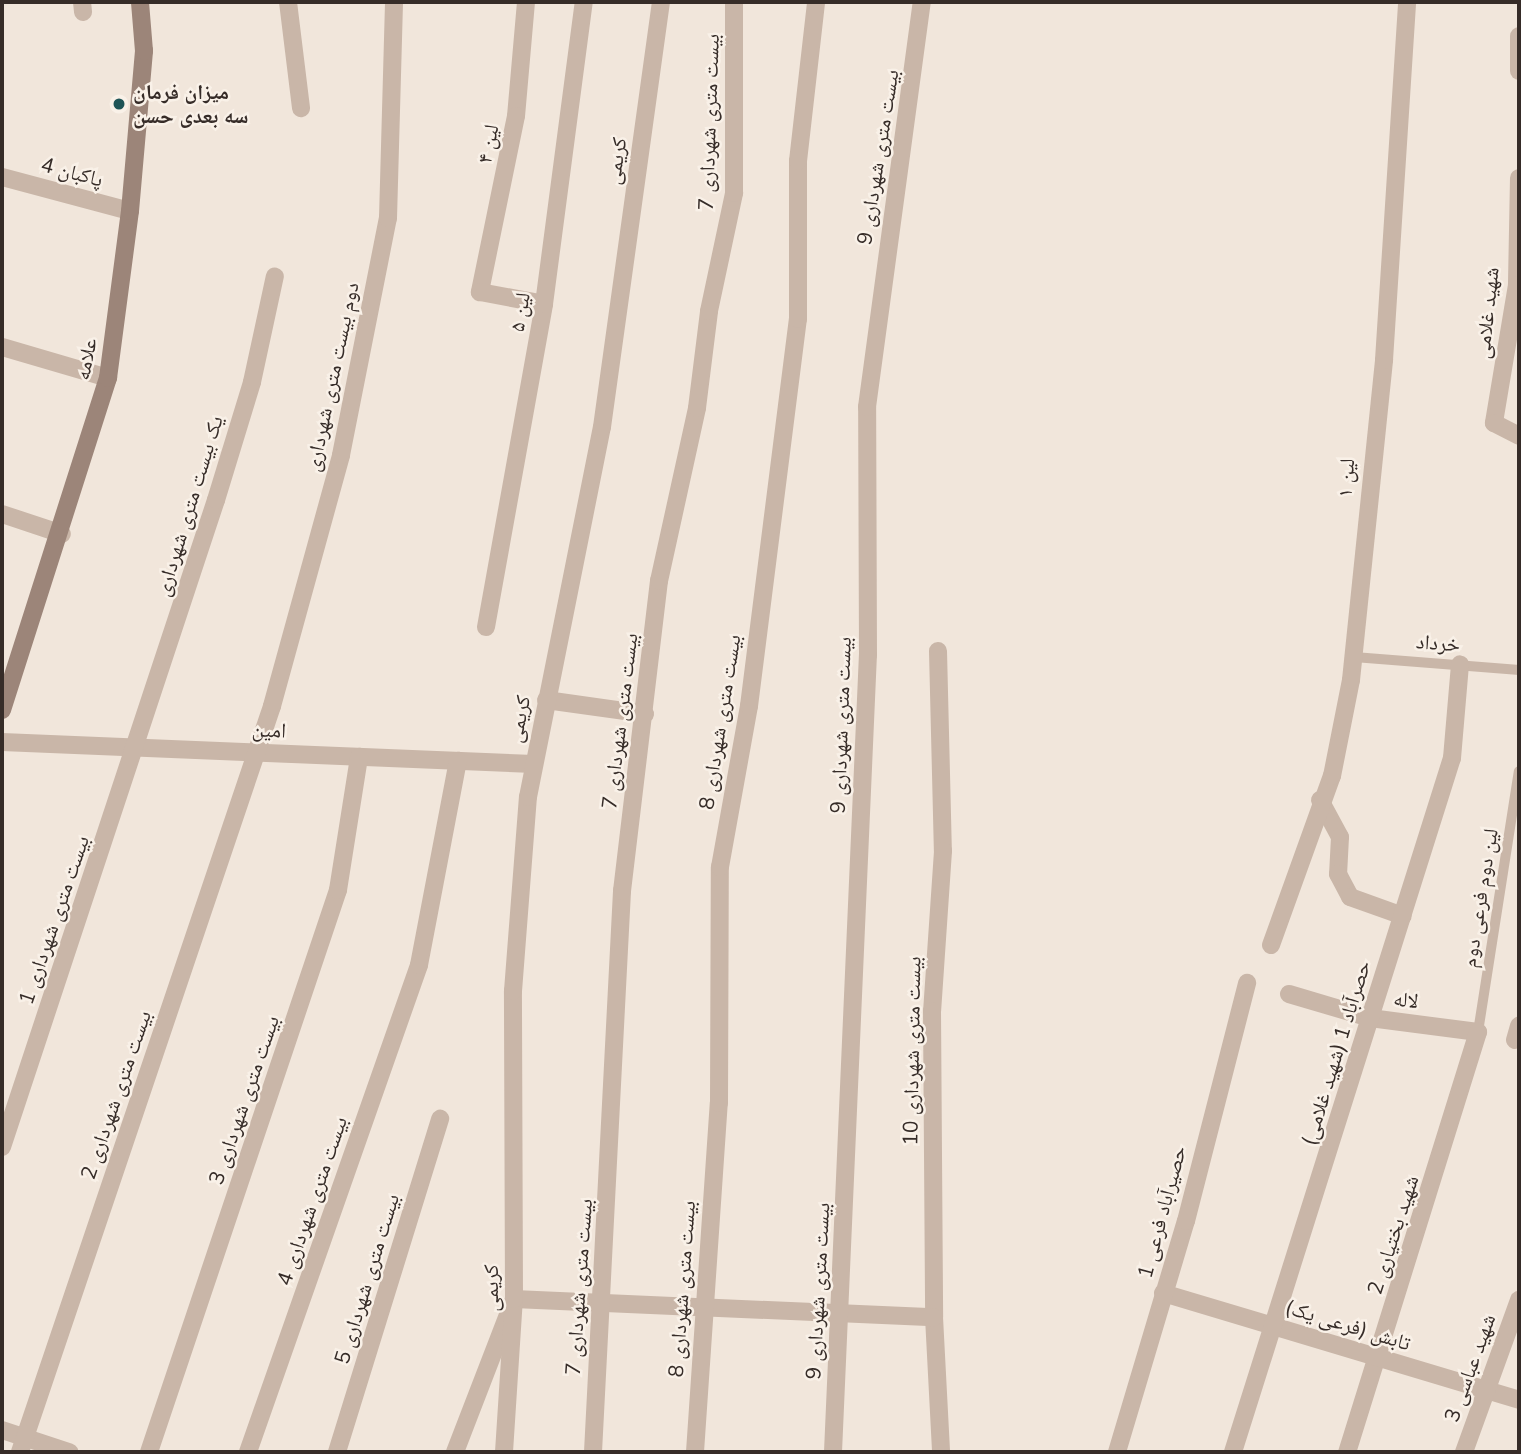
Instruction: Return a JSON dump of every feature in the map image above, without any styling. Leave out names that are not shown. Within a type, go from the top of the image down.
[{"type":"street","name":"علامه","points":[[4,698],[62,534],[108,378],[130,211],[144,51],[140,2]]},
{"type":"street","points":[[288,2],[301,108]]},
{"type":"street","name":"دوم بیست متری شهرداری","points":[[255,752],[341,455],[371,316],[394,169],[394,2]]},
{"type":"street","name":"لین ۴","points":[[526,2],[516,116],[480,292],[544,304]]},
{"type":"street","name":"لین ۵","points":[[486,627],[544,304],[584,2]]},
{"type":"street","name":"کریمی","points":[[504,1452],[514,1299],[513,991],[534,764],[602,427],[661,2]]},
{"type":"street","name":"بیست متری شهرداری 7","points":[[593,1452],[622,891],[659,581],[697,408],[709,311],[734,193],[734,2]]},
{"type":"street","name":"بیست متری شهرداری 8","points":[[695,1452],[701,1310],[719,1104],[720,867],[748,706],[798,319],[799,134],[816,2]]},
{"type":"street","name":"بیست متری شهرداری 9","points":[[833,1452],[868,655],[867,407],[922,2]]},
{"type":"street","name":"لین ۱","points":[[1271,945],[1320,800],[1339,754],[1354,657],[1386,334],[1407,2]]},
{"type":"street","points":[[1519,36],[1519,71]]},
{"type":"street","name":"پاکبان 4","points":[[2,177],[130,211]]},
{"type":"street","name":"شهید غلامی","points":[[1519,178],[1517,285],[1494,423],[1519,436]]},
{"type":"street","name":"یک بیست متری شهرداری","points":[[136,747],[252,382],[275,276]]},
{"type":"street","points":[[2,347],[108,378]]},
{"type":"street","points":[[2,514],[62,534]]},
{"type":"street","name":"بیست متری شهرداری 10","points":[[938,651],[943,851],[932,1011],[934,1317],[941,1452]]},
{"type":"street","name":"حصرآباد 1 (شهید غلامی)","points":[[1233,1452],[1452,758],[1460,664]]},
{"type":"street","points":[[546,700],[645,714]]},
{"type":"street","name":"امین","points":[[2,742],[534,764]]},
{"type":"street","name":"بیست متری شهرداری 1","points":[[2,1147],[136,747]]},
{"type":"street","name":"بیست متری شهرداری 2","points":[[23,1445],[255,752]]},
{"type":"street","name":"بیست متری شهرداری 3","points":[[149,1452],[338,890],[359,757]]},
{"type":"street","name":"بیست متری شهرداری 4","points":[[248,1452],[419,965],[458,761]]},
{"type":"street","points":[[1320,800],[1340,837],[1338,874],[1350,897],[1403,916]]},
{"type":"street","name":"حصیرآباد فرعی 1","points":[[1116,1452],[1163,1293],[1247,983]]},
{"type":"street","name":"لاله","points":[[1289,994],[1370,1018],[1478,1032]]},
{"type":"street","name":"شهید بختیاری 2","points":[[1347,1452],[1478,1032]]},
{"type":"street","name":"بیست متری شهرداری 5","points":[[337,1452],[440,1119]]},
{"type":"street","name":"تابش (فرعی یک)","points":[[1163,1293],[1519,1399]]},
{"type":"street","points":[[456,1452],[514,1299],[599,1307],[934,1317]]},
{"type":"street","name":"شهید عباسی 3","points":[[1464,1452],[1519,1300]]},
{"type":"street","points":[[2,1430],[23,1445],[69,1452]]},
{"type":"lane","name":"خرداد","points":[[1354,657],[1519,670]]},
{"type":"lane","name":"لین دوم فرعی دوم","points":[[1478,1032],[1519,771]]},
{"type":"place","name":"میزان فرمان سه بعدی حسن","points":[[119,104]]}]
